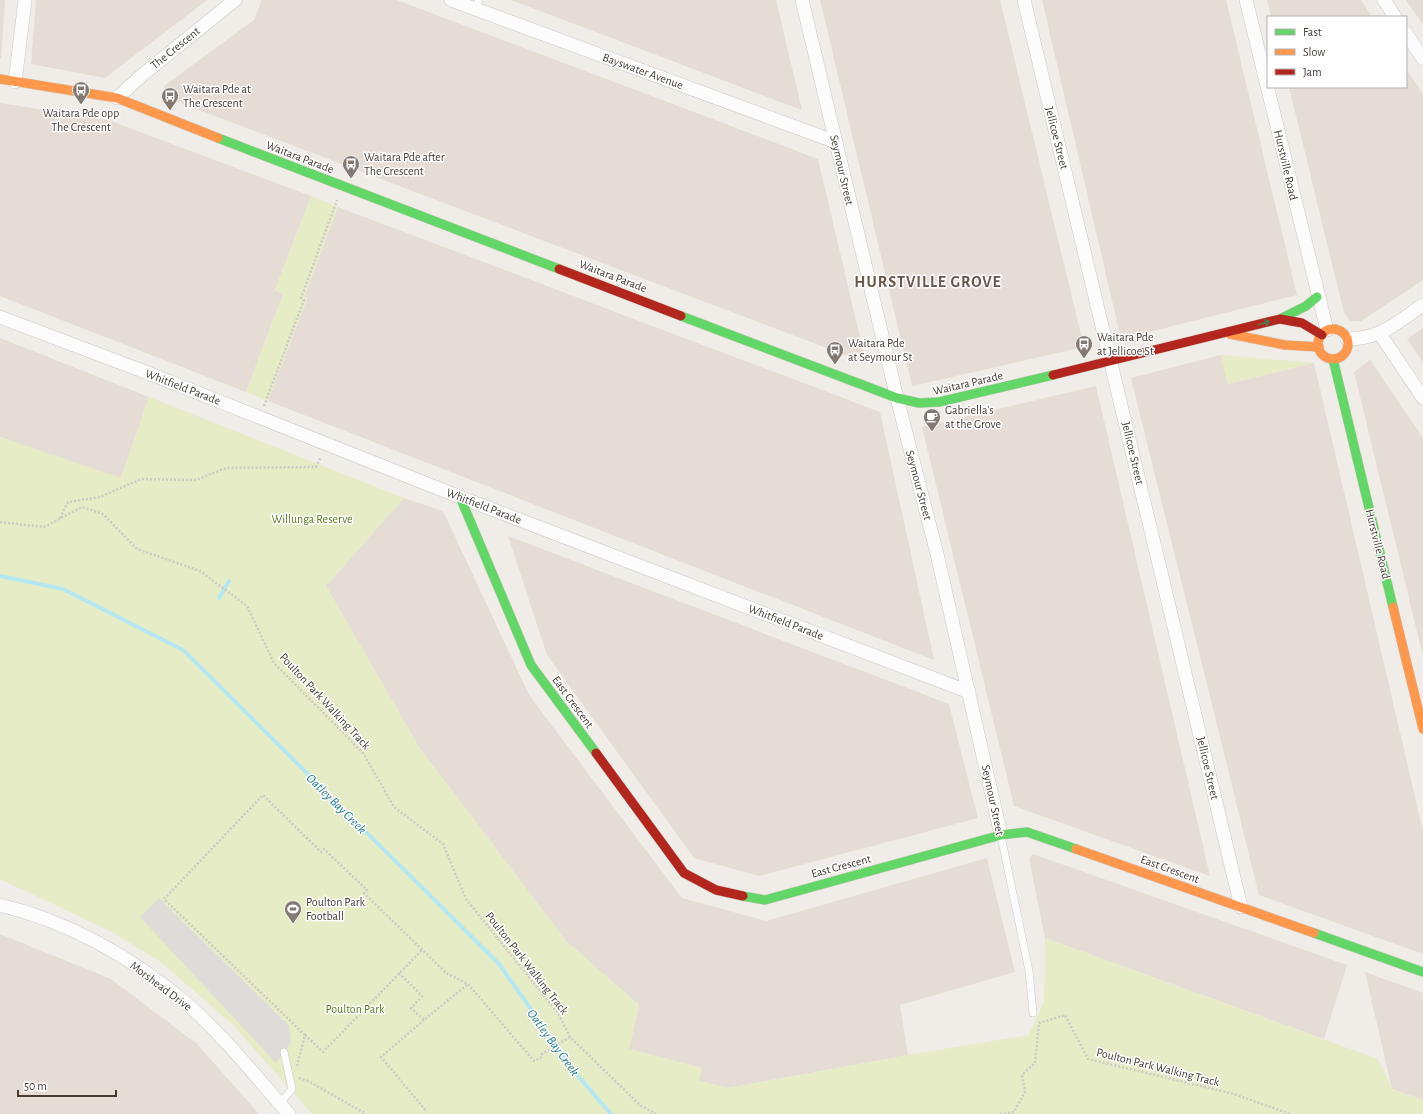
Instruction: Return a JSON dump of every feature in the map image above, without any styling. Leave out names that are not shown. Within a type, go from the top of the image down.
[{"type":"street","points":[[15,82],[24,0]]},
{"type":"street","name":"The Crescent","points":[[117,98],[141,76],[234,0]]},
{"type":"street","name":"Bayswater Avenue","points":[[451,0],[477,5],[836,142]]},
{"type":"street","name":"Seymour Street","points":[[802,0],[897,398],[937,554],[1001,835]]},
{"type":"street","name":"Jellicoe Street","points":[[1024,0],[1241,907]]},
{"type":"street","name":"Hurstville Road","points":[[1246,0],[1267,88]]},
{"type":"street","points":[[1384,0],[1394,16]]},
{"type":"street","points":[[1407,35],[1423,59]]},
{"type":"street","name":"Waitara Parade","points":[[0,79],[117,98],[342,186],[897,398],[919,404],[938,402],[1111,362],[1226,334],[1280,319],[1299,321],[1324,332]]},
{"type":"street","name":"Hurstville Road","points":[[1267,88],[1324,332]]},
{"type":"street","points":[[1280,319],[1306,306],[1317,297]]},
{"type":"street","points":[[1347,339],[1368,338],[1380,334],[1423,305]]},
{"type":"street","name":"Whitfield Parade","points":[[0,317],[260,417],[460,497],[969,692]]},
{"type":"street","points":[[1336,329],[1345,334],[1348,343],[1342,356],[1333,359],[1324,355],[1318,343],[1324,332],[1336,329]]},
{"type":"street","name":"Waitara Parade","points":[[1226,334],[1274,344],[1307,348],[1319,347]]},
{"type":"street","points":[[1380,334],[1423,398]]},
{"type":"street","name":"Hurstville Road","points":[[1333,359],[1423,730]]},
{"type":"street","name":"East Crescent","points":[[460,497],[532,665],[684,873],[716,890],[765,900],[1001,835],[1027,832],[1423,972]]},
{"type":"street","name":"Morshead Drive","points":[[0,905],[37,916],[85,936],[156,980],[186,1004],[220,1038],[289,1114]]},
{"type":"lane","name":"Seymour Street","points":[[1001,835],[1028,971],[1033,1013]]},
{"type":"lane","points":[[280,1103],[292,1089],[284,1052]]},
{"type":"path","points":[[260,417],[304,300],[301,298],[342,186]]},
{"type":"path","points":[[60,518],[68,502],[100,496],[140,479],[196,480],[226,468],[316,467],[321,457]]},
{"type":"path","name":"Poulton Park Walking Track","points":[[0,522],[44,527],[82,507],[103,514],[137,549],[200,571],[247,606],[274,663],[363,753],[394,807],[443,844],[466,899],[558,1013],[570,1037],[640,1106],[656,1114]]},
{"type":"path","points":[[422,950],[323,1052],[164,899],[263,795],[321,852],[324,849],[366,890],[364,894],[446,973],[468,984],[534,1061],[542,1057],[542,1054],[570,1037]]},
{"type":"path","points":[[399,973],[422,996],[411,1008],[424,1020]]},
{"type":"path","points":[[427,1112],[381,1057],[468,984]]},
{"type":"path","name":"Poulton Park Walking Track","points":[[1000,1114],[1014,1112],[1025,1092],[1022,1075],[1035,1063],[1039,1022],[1065,1015],[1088,1059],[1234,1094],[1290,1114]]},
{"type":"path","points":[[289,1075],[296,1070],[305,1035]]},
{"type":"path","points":[[289,1075],[308,1081],[366,1114]]},
{"type":"shaded area","points":[[0,0],[5,0],[1,58],[0,58]]},
{"type":"shaded area","points":[[36,0],[207,0],[105,78],[31,64]]},
{"type":"shaded area","points":[[262,0],[397,0],[818,159],[866,363],[170,99],[164,86],[254,20]]},
{"type":"shaded area","points":[[511,0],[776,0],[802,110]]},
{"type":"shaded area","points":[[820,0],[1000,0],[1084,347],[912,386]]},
{"type":"shaded area","points":[[1042,0],[1226,0],[1297,295],[1121,339]]},
{"type":"shaded area","points":[[1267,0],[1361,0],[1371,16],[1271,16]]},
{"type":"shaded area","points":[[1406,0],[1423,0],[1423,25]]},
{"type":"shaded area","points":[[1407,70],[1423,94],[1423,280],[1361,321],[1350,321],[1344,313],[1289,88],[1407,88]]},
{"type":"shaded area","points":[[0,103],[108,120],[311,196],[275,290],[283,294],[246,392],[0,296]]},
{"type":"shaded area","points":[[338,207],[880,412],[934,660],[268,401],[307,299],[304,297]]},
{"type":"shaded area","points":[[1423,328],[1423,363],[1407,339]]},
{"type":"shaded area","points":[[0,338],[149,397],[121,479],[0,437]]},
{"type":"shaded area","points":[[1221,355],[1228,384],[1314,363],[1423,831],[1423,954],[1259,895],[1131,378]]},
{"type":"shaded area","points":[[1370,360],[1423,438],[1423,656],[1354,372]]},
{"type":"shaded area","points":[[1096,386],[1210,876],[1014,806],[922,427]]},
{"type":"shaded area","points":[[404,498],[443,511],[529,695],[682,898],[766,921],[987,858],[1015,972],[900,1005],[908,1055],[728,1088],[698,1081],[701,1068],[629,1049],[639,1005],[566,941],[419,747],[326,586]]},
{"type":"shaded area","points":[[508,536],[949,704],[978,818],[759,876],[694,858],[547,655]]},
{"type":"shaded area","points":[[1033,854],[1347,965],[1324,1039],[1045,938],[1029,858]]},
{"type":"shaded area","points":[[159,898],[289,1026],[291,1042],[276,1063],[140,917]]},
{"type":"shaded area","points":[[0,934],[111,979],[197,1044],[259,1114],[0,1114]]},
{"type":"shaded area","points":[[1365,972],[1423,993],[1423,1100],[1392,1089]]},
{"type":"green space","points":[[311,196],[338,207],[304,297],[307,299],[268,401],[246,392],[283,294],[275,290]]},
{"type":"green space","points":[[1221,355],[1314,363],[1227,384]]},
{"type":"green space","points":[[149,397],[404,498],[326,586],[419,747],[566,941],[639,1005],[629,1049],[702,1068],[699,1081],[729,1088],[908,1055],[1029,1035],[1044,1002],[1045,938],[1378,1059],[1392,1089],[1423,1100],[1423,1114],[312,1114],[233,1025],[161,962],[112,932],[0,879],[0,437],[121,478]]},
{"type":"waterway","name":"Oatley Bay Creek","points":[[0,576],[63,589],[183,650],[499,964],[578,1076],[611,1114]]},
{"type":"waterway","points":[[219,598],[229,581]]},
{"type":"traffic: fast","points":[[218,138],[559,269]]},
{"type":"traffic: fast","points":[[1280,319],[1306,306],[1317,297]]},
{"type":"traffic: fast","points":[[681,316],[897,398],[919,403],[939,402],[1053,375]]},
{"type":"traffic: fast","points":[[1333,359],[1393,607]]},
{"type":"traffic: fast","points":[[460,497],[531,665],[596,753]]},
{"type":"traffic: fast","points":[[743,896],[765,900],[1001,835],[1027,832],[1076,849]]},
{"type":"traffic: fast","points":[[1314,933],[1423,972]]},
{"type":"traffic: slow","points":[[0,79],[117,98],[218,138]]},
{"type":"traffic: slow","points":[[1333,329],[1339,330],[1347,338],[1348,344],[1347,350],[1339,358],[1333,359],[1327,358],[1319,350],[1318,344],[1319,338],[1327,330],[1333,329]]},
{"type":"traffic: slow","points":[[1230,334],[1285,345],[1319,347]]},
{"type":"traffic: slow","points":[[1393,607],[1423,729]]},
{"type":"traffic: slow","points":[[1076,849],[1314,933]]},
{"type":"traffic: jam","points":[[559,269],[681,316]]},
{"type":"traffic: jam","points":[[1053,375],[1280,319],[1302,323],[1322,335]]},
{"type":"traffic: jam","points":[[596,753],[684,873],[716,890],[743,896]]},
{"type":"place","name":"Waitara Pde opp The Crescent","points":[[81,105]]},
{"type":"place","name":"Waitara Pde at The Crescent","points":[[170,111]]},
{"type":"place","name":"Waitara Pde after The Crescent","points":[[351,179]]},
{"type":"place","name":"Waitara Pde at Jellicoe St","points":[[1084,359]]},
{"type":"place","name":"Waitara Pde at Seymour St","points":[[835,365]]},
{"type":"place","name":"Gabriella's at the Grove","points":[[932,432]]},
{"type":"place","name":"Poulton Park Football","points":[[293,924]]},
{"type":"district","name":"HURSTVILLE GROVE","points":[[928,281]]},
{"type":"park label","name":"Willunga Reserve","points":[[312,519]]},
{"type":"park label","name":"Poulton Park","points":[[355,1009]]}]
